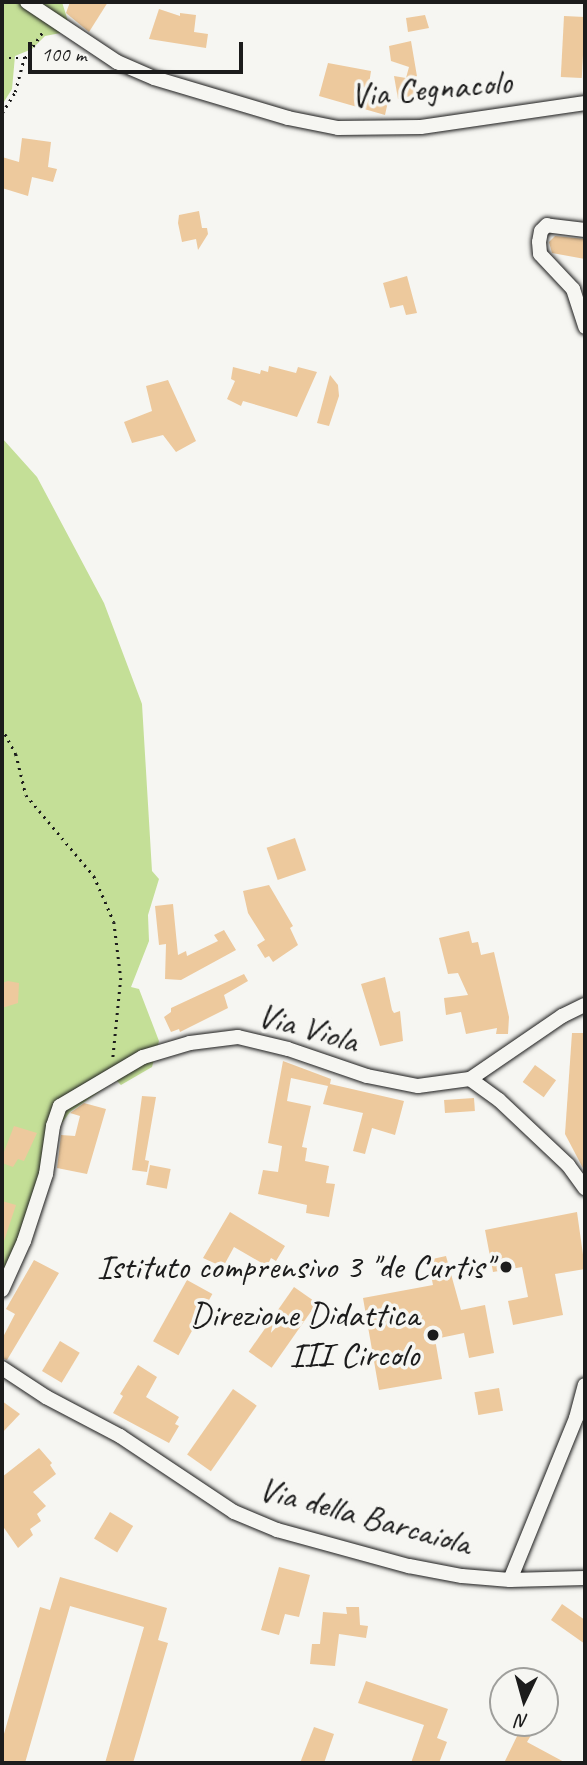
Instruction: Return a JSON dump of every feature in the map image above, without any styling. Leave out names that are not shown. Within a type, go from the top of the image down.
[{"type":"street","name":"Via Cegnacolo","points":[[27,2],[117,62],[154,78],[288,118],[338,128],[421,127],[585,103]]},
{"type":"street","points":[[585,230],[547,225],[541,231],[539,242],[540,254],[573,289],[585,327]]},
{"type":"street","name":"Via Viola","points":[[2,1290],[24,1241],[42,1185],[53,1126],[60,1107],[143,1057],[190,1043],[238,1037],[288,1049],[368,1076],[418,1086],[470,1079],[562,1016],[585,1005]]},
{"type":"street","points":[[470,1079],[499,1100],[568,1165],[585,1188]]},
{"type":"street","name":"Via della Barcaiola","points":[[2,1368],[46,1397],[120,1436],[234,1511],[277,1530],[409,1566],[510,1580],[585,1578]]},
{"type":"street","points":[[510,1580],[576,1418],[585,1385]]},
{"type":"path","points":[[2,113],[15,92],[25,58],[53,18]]},
{"type":"path","points":[[2,58],[25,58]]},
{"type":"path","points":[[2,728],[16,754],[26,795],[94,876],[114,922],[121,978],[110,1076]]},
{"type":"green space","points":[[2,2],[62,2],[71,31],[45,36],[32,49],[15,56],[12,89],[2,105]]},
{"type":"green space","points":[[2,438],[37,477],[104,603],[142,704],[152,871],[159,879],[148,915],[149,941],[131,987],[139,989],[159,1041],[152,1067],[121,1085],[116,1080],[70,1112],[61,1124],[47,1163],[27,1249],[2,1301]]},
{"type":"building","points":[[70,2],[108,2],[89,32],[66,13]]},
{"type":"building","points":[[159,9],[180,16],[180,13],[196,15],[194,32],[208,34],[206,48],[149,39]]},
{"type":"building","points":[[425,15],[429,28],[408,32],[406,18]]},
{"type":"building","points":[[564,16],[585,17],[582,78],[561,77]]},
{"type":"building","points":[[411,41],[420,94],[398,99],[394,76],[406,78],[409,67],[391,61],[389,46]]},
{"type":"building","points":[[328,63],[371,71],[368,91],[389,97],[385,115],[319,96]]},
{"type":"building","points":[[22,138],[51,142],[48,167],[57,169],[53,182],[32,177],[28,196],[2,188],[2,157],[19,162]]},
{"type":"building","points":[[199,211],[202,228],[207,228],[208,234],[198,250],[196,239],[182,242],[178,223],[179,215]]},
{"type":"building","points":[[555,236],[585,239],[585,259],[552,253],[549,242]]},
{"type":"building","points":[[407,276],[417,313],[406,315],[403,305],[390,308],[383,283]]},
{"type":"building","points":[[269,366],[296,373],[298,367],[317,372],[297,417],[243,401],[241,406],[227,399],[235,381],[231,379],[233,367],[260,374],[261,370],[268,372]]},
{"type":"building","points":[[330,375],[338,385],[339,396],[329,426],[317,423]]},
{"type":"building","points":[[168,380],[196,441],[176,452],[163,435],[132,443],[124,422],[152,411],[146,386]]},
{"type":"building","points":[[295,838],[306,870],[278,880],[267,848]]},
{"type":"building","points":[[269,885],[293,926],[290,928],[298,945],[273,962],[269,956],[265,958],[257,945],[265,940],[248,913],[243,891]]},
{"type":"building","points":[[173,904],[178,955],[186,951],[187,956],[218,941],[214,935],[224,930],[236,950],[181,980],[165,979],[166,944],[159,945],[155,906]]},
{"type":"building","points":[[469,931],[472,943],[478,942],[481,955],[494,952],[509,1017],[508,1034],[496,1034],[497,1028],[466,1034],[461,1012],[446,1015],[444,998],[468,995],[458,973],[448,974],[439,938]]},
{"type":"building","points":[[244,974],[248,981],[224,995],[228,1008],[180,1032],[179,1029],[171,1032],[164,1017],[171,1012],[171,1008]]},
{"type":"building","points":[[385,977],[392,1010],[394,1013],[400,1011],[403,1041],[380,1046],[361,984]]},
{"type":"building","points":[[2,983],[19,983],[18,1003],[2,1008]]},
{"type":"building","points":[[572,1033],[585,1033],[585,1172],[565,1134]]},
{"type":"building","points":[[283,1061],[331,1079],[330,1084],[404,1101],[395,1135],[372,1128],[365,1154],[353,1151],[363,1113],[323,1104],[328,1086],[291,1078],[287,1101],[311,1106],[302,1147],[307,1148],[305,1161],[329,1166],[326,1183],[335,1184],[329,1217],[306,1213],[307,1205],[258,1194],[263,1170],[278,1172],[282,1146],[268,1143]]},
{"type":"building","points":[[535,1065],[556,1080],[544,1097],[523,1082]]},
{"type":"building","points":[[142,1096],[156,1097],[145,1160],[149,1161],[147,1172],[132,1170]]},
{"type":"building","points":[[474,1098],[475,1111],[445,1113],[444,1100]]},
{"type":"building","points":[[84,1103],[106,1109],[87,1174],[57,1168],[61,1135],[75,1136],[80,1116],[70,1113]]},
{"type":"building","points":[[14,1126],[37,1133],[24,1161],[18,1159],[13,1167],[2,1163],[2,1157]]},
{"type":"building","points":[[150,1165],[171,1169],[167,1189],[146,1185]]},
{"type":"building","points":[[2,1201],[16,1205],[4,1241],[2,1240]]},
{"type":"building","points":[[230,1212],[285,1246],[276,1261],[271,1258],[267,1266],[234,1247],[223,1267],[203,1258]]},
{"type":"building","name":"Istituto comprensivo 3 \"de Curtis\"","points":[[577,1212],[585,1269],[555,1274],[563,1315],[513,1325],[508,1301],[528,1297],[522,1267],[493,1272],[485,1230]]},
{"type":"building","name":"Direzione Didattica III Circolo","points":[[446,1256],[461,1310],[485,1305],[494,1353],[469,1358],[464,1333],[435,1339],[442,1379],[379,1390],[363,1298],[433,1285],[428,1260]]},
{"type":"building","points":[[34,1260],[59,1273],[7,1360],[2,1358],[2,1339],[15,1314],[6,1309]]},
{"type":"building","points":[[187,1280],[212,1294],[178,1355],[153,1341]]},
{"type":"building","points":[[294,1287],[317,1303],[272,1368],[249,1352]]},
{"type":"building","points":[[60,1341],[80,1353],[62,1383],[42,1371]]},
{"type":"building","points":[[138,1365],[157,1377],[146,1397],[179,1417],[175,1424],[179,1426],[169,1443],[113,1413],[123,1396],[120,1394]]},
{"type":"building","points":[[499,1388],[503,1411],[478,1415],[474,1392]]},
{"type":"building","points":[[233,1389],[257,1406],[211,1471],[187,1455]]},
{"type":"building","points":[[2,1401],[20,1414],[2,1433]]},
{"type":"building","points":[[39,1448],[52,1463],[50,1465],[56,1474],[33,1492],[46,1506],[37,1514],[41,1521],[30,1529],[33,1535],[18,1548],[2,1525],[2,1477]]},
{"type":"building","points":[[110,1512],[133,1526],[117,1552],[94,1539]]},
{"type":"building","points":[[279,1567],[310,1575],[299,1617],[285,1614],[279,1635],[261,1630]]},
{"type":"building","points":[[60,1577],[167,1608],[158,1640],[168,1643],[133,1763],[105,1763],[144,1627],[70,1606],[25,1763],[2,1763],[2,1741],[40,1607],[50,1610]]},
{"type":"building","points":[[562,1604],[585,1620],[585,1644],[551,1620]]},
{"type":"building","points":[[346,1607],[359,1607],[360,1625],[368,1626],[366,1638],[339,1634],[335,1666],[310,1664],[312,1644],[320,1644],[323,1612],[347,1614]]},
{"type":"building","points":[[366,1681],[448,1709],[437,1738],[447,1742],[439,1763],[411,1763],[424,1725],[358,1703]]},
{"type":"building","points":[[314,1727],[334,1734],[324,1763],[300,1763]]},
{"type":"building","points":[[517,1737],[530,1737],[527,1742],[566,1763],[504,1763]]},
{"type":"place","name":"Istituto comprensivo 3 \"de Curtis\"","points":[[506,1267]]},
{"type":"place","name":"Direzione Didattica III Circolo","points":[[433,1335]]}]
